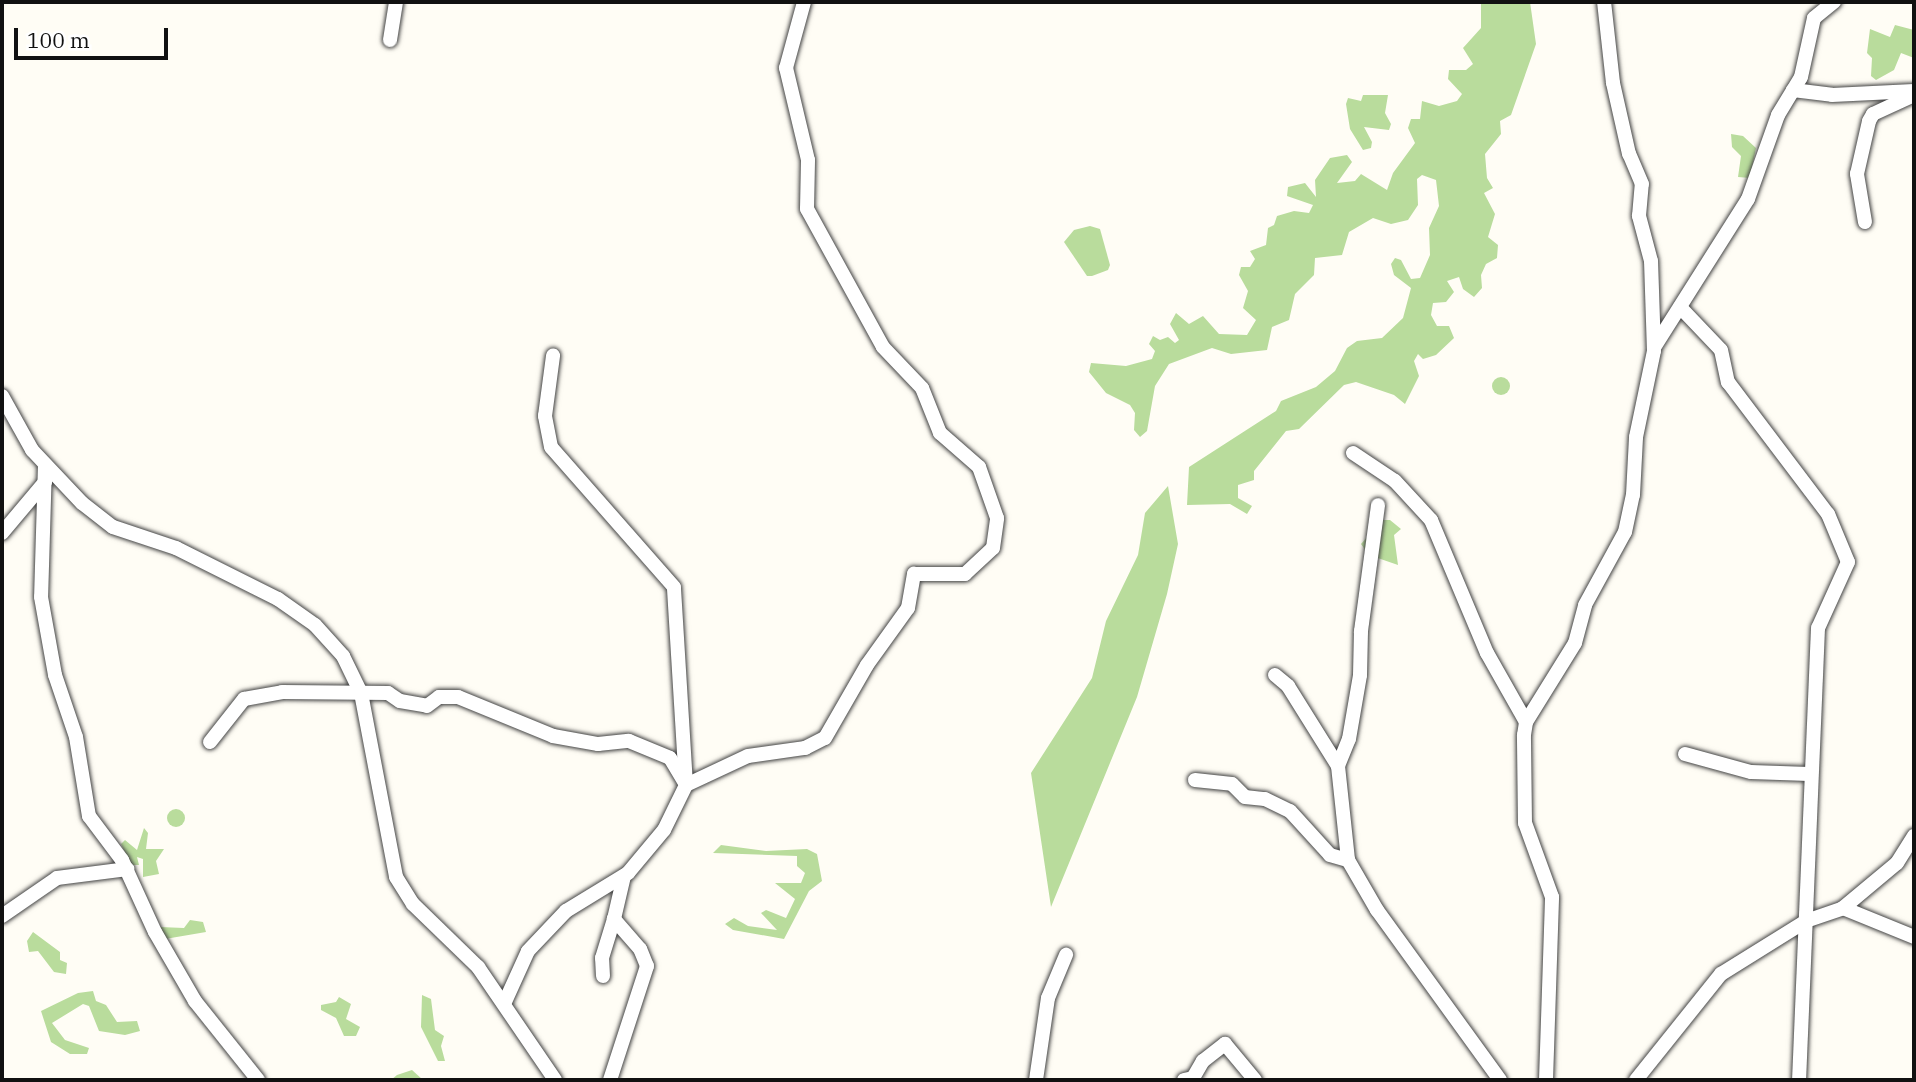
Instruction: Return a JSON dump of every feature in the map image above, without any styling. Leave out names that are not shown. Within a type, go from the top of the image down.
[{"type":"street","points":[[390,40],[396,2]]},
{"type":"street","points":[[686,785],[748,756],[805,748],[825,738],[867,665],[908,608],[914,573],[965,574],[993,548],[997,518],[979,467],[940,433],[922,388],[883,347],[807,209],[807,160],[786,68],[804,2]]},
{"type":"street","points":[[1604,2],[1613,83],[1629,154],[1642,184],[1639,216],[1651,261],[1654,351]]},
{"type":"street","points":[[1546,1080],[1552,897],[1525,823],[1527,722],[1575,643],[1585,605],[1625,532],[1633,495],[1636,437],[1661,330],[1680,307],[1748,199],[1766,144],[1806,63],[1814,18],[1834,2]]},
{"type":"street","points":[[1793,90],[1832,95],[1914,93]]},
{"type":"street","points":[[1865,222],[1857,174],[1869,121],[1914,93]]},
{"type":"street","points":[[1680,307],[1721,350],[1728,382],[1828,514],[1848,562],[1818,628],[1809,774],[1799,1080]]},
{"type":"street","points":[[504,1004],[528,951],[566,911],[624,876],[664,830],[686,785],[674,587],[551,447],[545,416],[553,356]]},
{"type":"street","points":[[2,396],[32,450],[82,503],[113,527],[176,548],[278,599],[315,625],[343,656],[361,694],[396,877],[413,904],[478,967],[555,1080]]},
{"type":"street","points":[[1353,453],[1395,481],[1431,520],[1487,653],[1527,722]]},
{"type":"street","points":[[46,465],[41,597],[48,645],[76,737],[89,816],[127,869],[155,932],[195,1001],[258,1080]]},
{"type":"street","points":[[2,533],[45,482]]},
{"type":"street","points":[[1338,766],[1349,738],[1360,675],[1361,631],[1378,505]]},
{"type":"street","points":[[1275,675],[1288,686],[1338,766],[1348,860],[1440,1001],[1488,1058],[1500,1080]]},
{"type":"street","points":[[210,742],[244,699],[282,692],[388,693],[427,706],[439,697],[458,697],[553,736],[598,744],[629,741],[670,758],[686,785]]},
{"type":"street","points":[[1685,754],[1751,772],[1809,774]]},
{"type":"street","points":[[1195,780],[1232,784],[1245,797],[1265,799],[1290,811],[1330,855],[1348,860]]},
{"type":"street","points":[[1636,1080],[1721,974],[1806,921],[1843,908],[1897,863],[1914,836]]},
{"type":"street","points":[[2,916],[57,878],[127,869]]},
{"type":"street","points":[[603,976],[602,958],[624,876]]},
{"type":"street","points":[[1843,908],[1914,937]]},
{"type":"street","points":[[610,1080],[647,966],[640,949],[614,919]]},
{"type":"street","points":[[1036,1080],[1048,998],[1066,955]]},
{"type":"street","points":[[1184,1080],[1193,1078],[1203,1061],[1225,1044],[1255,1080]]},
{"type":"green space","points":[[1481,2],[1530,2],[1536,44],[1511,115],[1500,121],[1501,134],[1485,154],[1487,178],[1493,188],[1484,193],[1495,214],[1488,237],[1498,245],[1497,258],[1486,264],[1481,275],[1482,288],[1474,297],[1463,289],[1459,277],[1447,281],[1454,292],[1446,302],[1433,303],[1431,315],[1437,326],[1449,326],[1454,338],[1436,355],[1423,359],[1418,354],[1414,361],[1419,376],[1405,404],[1394,395],[1356,382],[1344,385],[1299,429],[1286,431],[1254,471],[1254,480],[1238,485],[1238,498],[1252,506],[1247,514],[1230,504],[1187,505],[1189,467],[1276,411],[1281,401],[1316,387],[1335,371],[1347,348],[1357,341],[1382,338],[1403,318],[1411,288],[1394,275],[1391,264],[1395,258],[1401,260],[1411,279],[1420,278],[1430,255],[1429,228],[1439,206],[1436,180],[1422,175],[1417,179],[1418,205],[1408,220],[1391,224],[1373,218],[1349,232],[1342,255],[1315,258],[1314,275],[1295,294],[1289,320],[1272,327],[1267,350],[1231,354],[1212,348],[1169,364],[1155,386],[1147,431],[1140,437],[1134,430],[1135,413],[1130,405],[1106,393],[1089,372],[1091,363],[1126,366],[1152,359],[1155,351],[1149,344],[1153,336],[1160,340],[1168,337],[1175,343],[1179,340],[1170,324],[1176,313],[1189,324],[1203,316],[1219,334],[1247,335],[1256,320],[1243,308],[1248,291],[1239,275],[1241,267],[1250,267],[1255,259],[1250,251],[1266,245],[1268,228],[1274,225],[1277,216],[1294,211],[1309,213],[1313,205],[1287,196],[1288,187],[1305,183],[1316,197],[1315,180],[1330,158],[1347,155],[1352,162],[1337,183],[1355,181],[1361,174],[1387,190],[1393,173],[1415,143],[1408,128],[1411,119],[1420,119],[1422,101],[1439,106],[1457,101],[1462,94],[1448,79],[1449,70],[1466,70],[1473,64],[1463,48],[1481,28]]},
{"type":"green space","points":[[1895,25],[1914,30],[1914,58],[1901,53],[1894,70],[1876,80],[1871,76],[1872,58],[1867,53],[1870,29],[1890,37]]},
{"type":"green space","points":[[1363,95],[1388,95],[1385,113],[1391,124],[1389,130],[1364,127],[1372,142],[1371,148],[1363,150],[1350,129],[1346,104],[1348,98],[1361,101]]},
{"type":"green space","points":[[1731,134],[1743,136],[1756,148],[1750,178],[1738,177],[1741,156],[1732,147]]},
{"type":"green space","points":[[1090,226],[1100,229],[1110,265],[1108,270],[1087,276],[1064,242],[1074,230]]},
{"type":"green space","points":[[1501,377],[1507,380],[1510,386],[1507,392],[1501,395],[1495,392],[1492,386],[1495,380]]},
{"type":"green space","points":[[1168,486],[1178,544],[1167,594],[1137,697],[1051,907],[1031,773],[1092,678],[1106,621],[1138,555],[1145,513]]},
{"type":"green space","points":[[1382,520],[1390,520],[1401,529],[1394,535],[1398,565],[1369,555],[1361,544]]},
{"type":"green space","points":[[172,809],[180,809],[185,818],[183,825],[172,827],[167,822],[167,814]]},
{"type":"green space","points":[[144,828],[148,833],[146,849],[164,849],[156,861],[159,874],[143,877],[143,859],[137,857],[139,865],[131,865],[121,844],[125,840],[137,850]]},
{"type":"green space","points":[[721,845],[766,851],[807,849],[817,854],[822,881],[809,891],[784,939],[733,930],[725,924],[734,918],[748,926],[777,930],[761,913],[766,910],[786,918],[795,899],[775,883],[801,883],[805,873],[797,866],[797,856],[713,853]]},
{"type":"green space","points":[[190,920],[203,922],[206,932],[165,939],[160,927],[184,928]]},
{"type":"green space","points":[[33,932],[60,952],[60,960],[67,963],[66,974],[54,972],[38,951],[29,952],[27,941]]},
{"type":"green space","points":[[93,991],[96,1001],[106,1005],[117,1022],[137,1021],[140,1031],[125,1035],[99,1031],[89,1006],[83,1004],[52,1023],[65,1040],[89,1048],[87,1054],[70,1054],[51,1042],[41,1011],[78,993]]},
{"type":"green space","points":[[422,995],[431,999],[435,1030],[444,1036],[441,1046],[445,1061],[438,1061],[421,1027]]},
{"type":"green space","points":[[339,997],[351,1004],[346,1019],[360,1027],[356,1036],[344,1036],[336,1018],[321,1010],[321,1005],[336,1002]]},
{"type":"green space","points":[[412,1070],[423,1080],[391,1080],[397,1075]]}]
